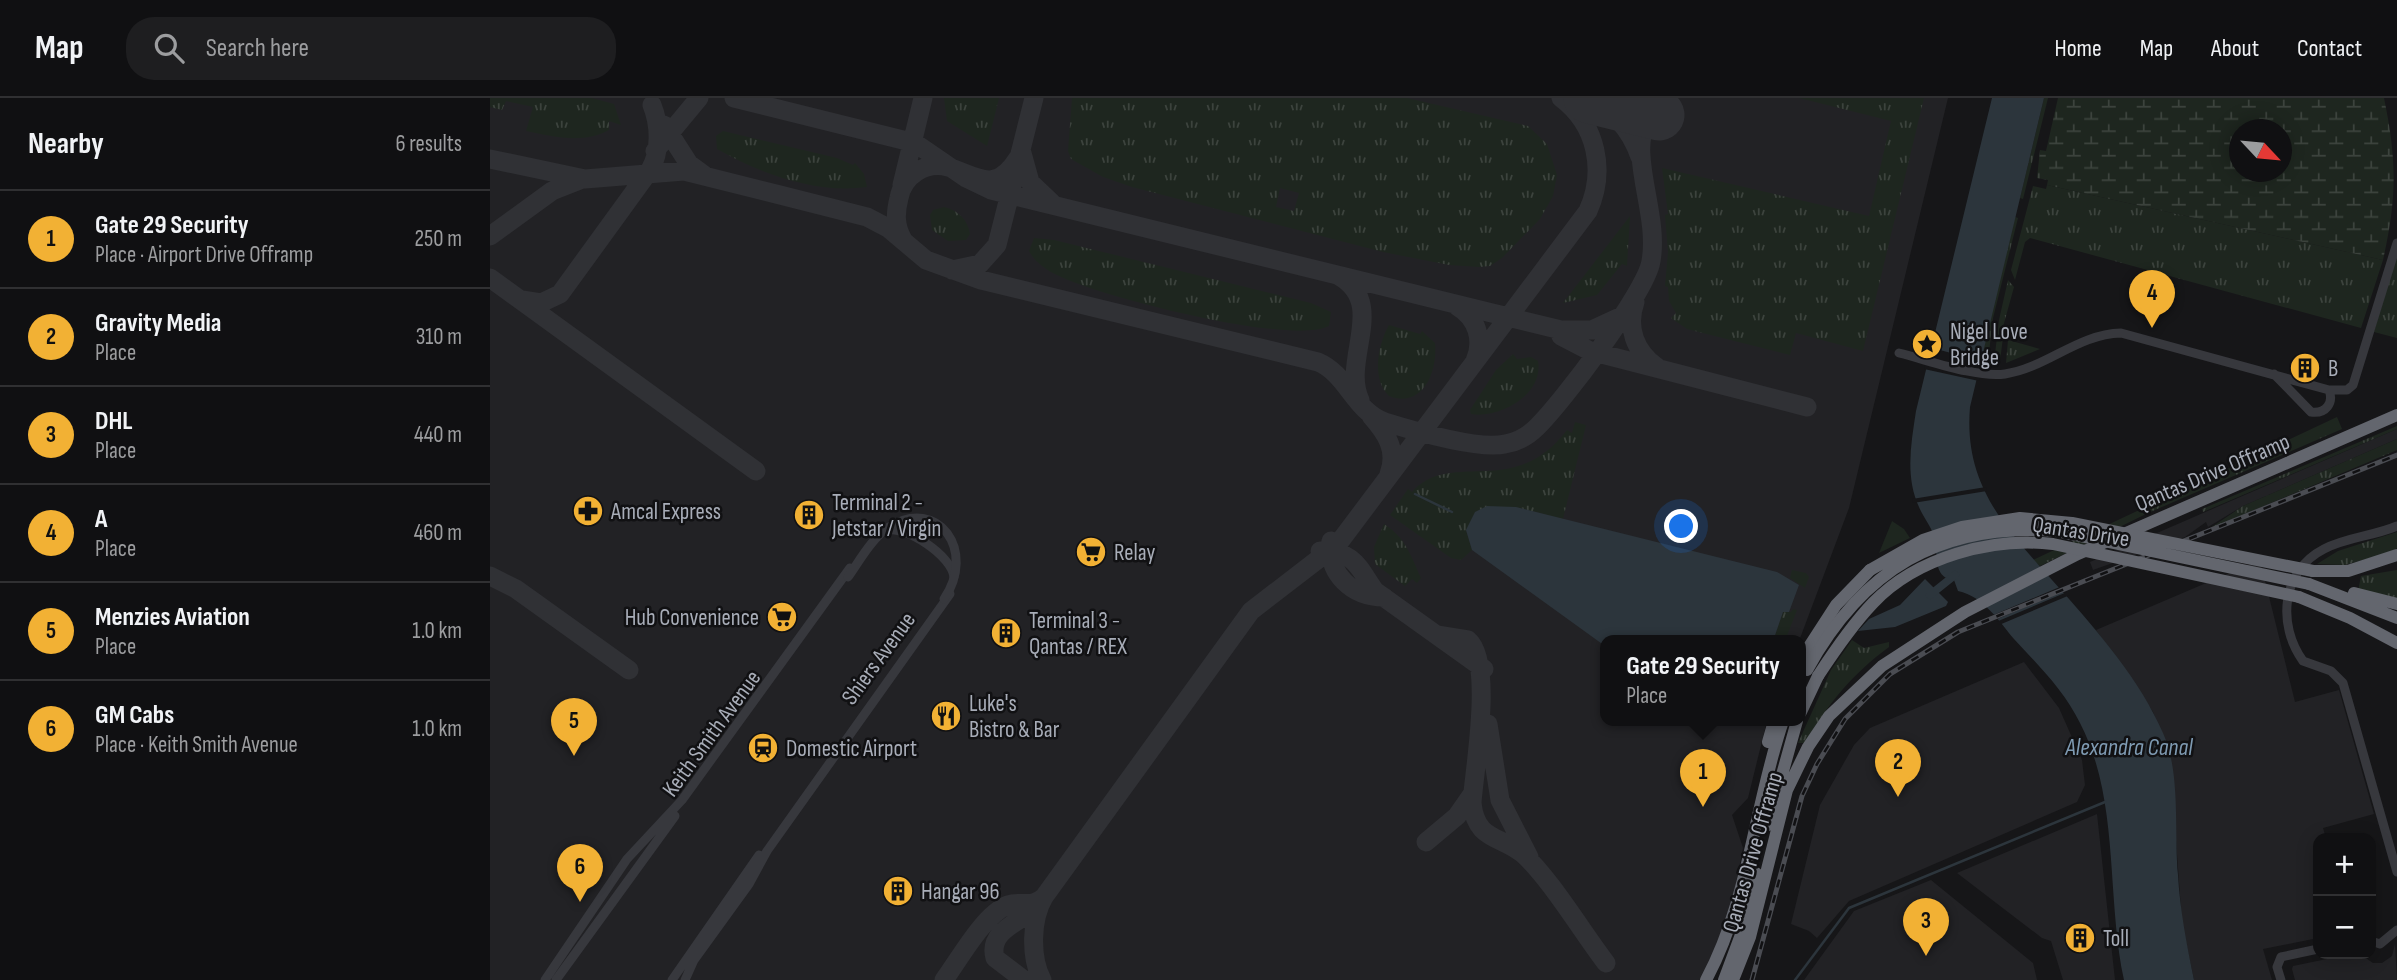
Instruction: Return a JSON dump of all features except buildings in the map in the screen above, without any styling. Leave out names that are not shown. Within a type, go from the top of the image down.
[{"type":"highway","name":"Qantas Drive Offramp","points":[[1733,980],[1750,937],[1781,810],[1808,747],[1829,716],[1882,666],[1965,612],[2078,554],[2397,415]]},
{"type":"highway","points":[[1807,671],[1836,606],[1884,560],[1923,540],[2004,519],[2072,523],[2313,570],[2348,571],[2397,555]]},
{"type":"highway","name":"Qantas Drive","points":[[1807,671],[1838,620],[1884,573],[1918,554],[1991,533],[2016,529],[2056,531],[2309,584]]},
{"type":"highway","name":"Qantas Drive","points":[[1807,671],[1844,636],[1874,601],[1894,585],[1933,564],[1994,545],[2027,542],[2053,544],[2300,597]]},
{"type":"highway","points":[[2309,584],[2397,604]]},
{"type":"highway","points":[[2309,584],[2397,618]]},
{"type":"highway","points":[[2300,597],[2345,610],[2397,634]]},
{"type":"highway","points":[[2300,597],[2350,618],[2397,643]]},
{"type":"highway","points":[[1749,849],[1764,759],[1773,726]]},
{"type":"highway","points":[[1706,980],[1724,943],[1765,779],[1781,726]]},
{"type":"highway","points":[[1724,980],[1743,929],[1796,726]]},
{"type":"street","points":[[1899,353],[1982,373],[2012,373],[2095,337],[2121,333],[2340,392],[2353,385],[2397,243]]},
{"type":"street","points":[[2273,373],[2312,412],[2319,413],[2328,407],[2332,398],[2329,390]]},
{"type":"street","name":"Keith Smith Avenue","points":[[556,980],[871,545],[891,526],[906,520]]},
{"type":"street","name":"Shiers Avenue","points":[[672,980],[676,970],[951,590],[958,560],[950,537],[929,521],[906,520]]},
{"type":"street","points":[[2397,526],[2325,548],[2313,556],[2291,585],[2285,608],[2288,631],[2302,662],[2331,671],[2343,683],[2397,872]]},
{"type":"street","name":"Keith Smith Avenue","points":[[545,980],[627,859],[682,800],[871,540],[887,530],[901,529],[948,561],[954,580],[944,605]]},
{"type":"street","name":"Shiers Avenue","points":[[684,980],[694,960],[750,884],[767,851],[944,605]]},
{"type":"street","points":[[2376,941],[2397,930]]},
{"type":"street","points":[[2281,980],[2277,967],[2281,957],[2313,950]]},
{"type":"shaded area","points":[[490,98],[1948,98],[1849,508],[1801,635],[1600,635],[1600,726],[1766,726],[1748,798],[1732,815],[1743,848],[1733,898],[1719,942],[1702,980],[490,980]]},
{"type":"shaded area","points":[[2397,429],[2397,439],[2243,506],[2208,527],[2206,522],[2185,537],[2093,570],[2090,562]]},
{"type":"shaded area","points":[[2260,560],[2295,702],[2339,690],[2374,814],[2323,828],[2324,833],[2313,833],[2313,939],[2263,949],[2272,980],[2194,980],[2182,923],[2170,758],[2153,712],[2096,630]]},
{"type":"shaded area","points":[[2024,662],[2059,708],[2082,760],[2085,785],[2077,802],[1849,901],[1817,938],[1809,931],[1791,924],[1820,805],[1854,745],[1870,728]]},
{"type":"shaded area","points":[[2097,814],[2115,980],[2063,980],[2051,941],[2042,938],[1957,873]]},
{"type":"shaded area","points":[[1931,880],[2033,963],[2037,980],[1804,980],[1854,911]]},
{"type":"shaded area","points":[[2395,944],[2397,980],[2295,980],[2292,969],[2293,966],[2327,959],[2367,959],[2373,963],[2382,963],[2392,956]]},
{"type":"green space","points":[[490,98],[592,98],[614,104],[621,125],[609,121],[609,130],[579,138],[526,131],[533,107],[506,101],[502,110],[490,107]]},
{"type":"green space","points":[[944,98],[999,98],[987,146],[947,121]]},
{"type":"green space","points":[[1072,98],[1407,98],[1528,126],[1547,144],[1557,175],[1553,196],[1540,219],[1502,258],[1490,266],[1479,267],[1449,265],[1383,252],[1132,187],[1103,177],[1071,159],[1068,151]],"holes":[[[1280,188],[1299,193],[1294,211],[1276,207]]]},
{"type":"green space","points":[[1799,98],[1924,98],[1863,351],[1796,333],[1790,355],[1687,329],[1671,318],[1676,313],[1669,301],[1668,287],[1665,286],[1668,252],[1665,215],[1668,214],[1662,168],[1869,216],[1891,121]]},
{"type":"green space","points":[[2044,98],[2048,98],[2023,199],[2020,198]]},
{"type":"green space","points":[[2058,98],[2384,98],[2394,179],[2391,217],[2383,260],[2047,185],[2048,180],[2037,178],[2040,150],[2046,151]]},
{"type":"green space","points":[[723,131],[837,158],[853,165],[855,163],[864,174],[867,187],[828,188],[770,174],[717,149],[716,136]]},
{"type":"green space","points":[[2047,185],[2383,260],[2361,328],[2030,238],[2025,242],[2015,280],[2011,270],[2033,186],[2046,189]]},
{"type":"green space","points":[[944,207],[965,220],[970,234],[966,240],[948,241],[932,230],[930,215],[933,210]]},
{"type":"green space","points":[[1630,216],[1627,266],[1622,264],[1597,295],[1563,303]]},
{"type":"green space","points":[[2015,217],[2018,218],[1993,318],[1988,361],[1994,363],[1999,320],[2008,280],[2014,287],[2001,334],[2003,337],[2000,361],[1996,364],[1980,360]]},
{"type":"green space","points":[[1034,238],[1054,240],[1311,303],[1331,312],[1329,326],[1308,330],[1237,324],[1111,295],[1045,268],[1029,251]]},
{"type":"green space","points":[[2397,253],[2397,338],[2374,332]]},
{"type":"green space","points":[[1389,325],[1420,334],[1422,331],[1435,343],[1431,376],[1426,385],[1411,397],[1401,399],[1389,396],[1380,380],[1379,351]]},
{"type":"green space","points":[[2008,340],[2040,349],[2006,363]]},
{"type":"green space","points":[[1513,354],[1517,359],[1531,357],[1538,361],[1538,373],[1527,394],[1494,413],[1471,414],[1470,410],[1496,370]]},
{"type":"green space","points":[[2337,417],[2342,429],[2148,513],[2040,566],[2033,560]]},
{"type":"green space","points":[[1575,422],[1586,425],[1563,519],[1516,507],[1466,530],[1472,550],[1461,560],[1451,558],[1390,515],[1408,489],[1412,492],[1428,480],[1446,474],[1505,469],[1526,463],[1546,451],[1567,430],[1572,433]]},
{"type":"green space","points":[[2397,426],[2397,429],[2203,512],[2202,509]]},
{"type":"green space","points":[[2397,439],[2397,450],[2209,529],[2243,506]]},
{"type":"green space","points":[[1892,521],[1904,529],[1910,538],[1879,553]]},
{"type":"green space","points":[[1384,524],[1398,535],[1407,548],[1421,578],[1417,583],[1412,579],[1405,586],[1375,564],[1374,547]]},
{"type":"green space","points":[[2397,532],[2397,548],[2391,552],[2345,565],[2317,564],[2338,551]]},
{"type":"green space","points":[[1792,570],[1806,573],[1809,577],[1805,588],[1790,578]]},
{"type":"green space","points":[[2397,570],[2397,599],[2358,591],[2361,576]]},
{"type":"green space","points":[[1793,609],[1797,610],[1787,635],[1775,635],[1783,612],[1791,612]]},
{"type":"green space","points":[[1852,640],[1864,648],[1889,642],[1889,647],[1842,690],[1805,743],[1798,743],[1806,726],[1831,670]]},
{"type":"water","name":"Alexandra Canal","points":[[1992,98],[2044,98],[1970,407],[1974,463],[1994,508],[2008,529],[2118,658],[2143,694],[2163,733],[2169,749],[2175,784],[2179,888],[2194,980],[2124,980],[2115,915],[2107,816],[2093,753],[2074,711],[2041,668],[1990,610],[1975,598],[1958,591],[1954,580],[1942,574],[1937,563],[1934,536],[1919,507],[1912,484],[1910,460],[1916,411]]},
{"type":"water","points":[[1487,506],[1516,507],[1777,572],[1799,585],[1789,612],[1783,612],[1775,635],[1600,635],[1600,642],[1472,550],[1466,530],[1475,512]]},
{"type":"water","points":[[1925,579],[1948,602],[1946,606],[1895,627],[1858,631],[1869,619],[1900,605]]},
{"type":"pier","name":"Nigel Love Bridge","points":[[1929,347],[1984,362],[1979,381],[1924,369]]},
{"type":"pier","points":[[1986,487],[1987,491],[1913,503],[1912,499]]},
{"type":"pier","points":[[2062,586],[2066,590],[1995,620],[1991,616]]},
{"type":"pier","points":[[2067,592],[2070,595],[1999,625],[1996,622]]},
{"type":"waterway","points":[[1415,494],[1452,512]]},
{"type":"waterway","points":[[1930,595],[1955,575]]},
{"type":"waterway","points":[[1795,980],[1849,908],[2105,802]]},
{"type":"taxiway","points":[[655,151],[699,98]]},
{"type":"taxiway","points":[[734,98],[915,143],[966,178],[991,190],[1561,330],[1592,330],[1618,318]]},
{"type":"taxiway","points":[[902,185],[923,98]]},
{"type":"taxiway","points":[[952,270],[980,264],[997,245],[1034,98]]},
{"type":"taxiway","points":[[1042,980],[1035,960],[1034,927],[1044,897],[1251,611],[1338,544],[1588,211],[1596,180],[1595,150],[1583,121],[1561,98]]},
{"type":"taxiway","points":[[1584,98],[1603,107],[1619,121],[1640,157]]},
{"type":"taxiway","points":[[490,159],[585,179],[684,171],[867,217],[888,228],[926,260],[981,280],[1318,362],[1336,375],[1366,410],[1385,422],[1445,438],[1493,445],[1522,438],[1549,414],[1602,347],[1646,276],[1651,261],[1652,235],[1641,149],[1651,98]]},
{"type":"taxiway","points":[[522,300],[541,303],[560,294],[650,170],[654,163],[658,138],[652,105]]},
{"type":"taxiway","points":[[664,125],[689,164],[704,175]]},
{"type":"taxiway","points":[[1022,153],[1030,182],[1052,203]]},
{"type":"taxiway","points":[[903,240],[897,225],[898,204],[901,190],[916,172],[923,168],[939,166],[985,180],[993,179],[1010,169],[1018,158]]},
{"type":"taxiway","points":[[490,236],[552,191],[580,180]]},
{"type":"taxiway","points":[[1339,276],[1353,288],[1360,302],[1361,334],[1356,368],[1360,400]]},
{"type":"taxiway","points":[[490,278],[756,471]]},
{"type":"taxiway","points":[[1635,302],[1632,311],[1634,338],[1643,354],[1657,367]]},
{"type":"taxiway","points":[[1457,306],[1470,317],[1477,330],[1479,345],[1475,361]]},
{"type":"taxiway","points":[[1561,336],[1590,351],[1807,407]]},
{"type":"taxiway","points":[[1371,416],[1389,442],[1392,457],[1389,474]]},
{"type":"taxiway","points":[[1331,541],[1333,564],[1344,581],[1362,593],[1384,597]]},
{"type":"taxiway","points":[[1320,551],[1348,557],[1375,591],[1484,669]]},
{"type":"taxiway","points":[[490,576],[516,589],[629,670]]},
{"type":"taxiway","points":[[1437,635],[1468,640],[1476,652],[1480,670],[1480,718],[1472,803],[1478,824],[1490,836],[1514,848],[1533,864],[1606,963]]},
{"type":"taxiway","points":[[1488,724],[1500,800],[1529,857]]},
{"type":"taxiway","points":[[1426,842],[1457,816],[1473,793]]},
{"type":"taxiway","points":[[944,980],[981,927],[999,910],[1013,904],[1035,903],[1044,897]]},
{"type":"taxiway","points":[[1024,980],[995,958],[994,948],[1002,933],[1039,905]]},
{"type":"runway","points":[[1589,98],[1659,115]]},
{"type":"railway","points":[[1752,980],[1802,796],[1817,764],[1845,719],[1890,674],[1958,632],[2397,455]]},
{"type":"place","name":"A","points":[[2152,328]]},
{"type":"place","name":"Nigel Love Bridge","points":[[1927,344]]},
{"type":"place","name":"B","points":[[2305,368]]},
{"type":"place","name":"Amcal Express","points":[[588,511]]},
{"type":"place","name":"Terminal 2 - Jetstar / Virgin","points":[[809,515]]},
{"type":"place","name":"Relay","points":[[1091,552]]},
{"type":"place","name":"Hub Convenience","points":[[782,617]]},
{"type":"place","name":"Terminal 3 - Qantas / REX","points":[[1006,633]]},
{"type":"place","name":"Luke's Bistro & Bar","points":[[946,716]]},
{"type":"place","name":"Domestic Airport","points":[[763,748]]},
{"type":"place","name":"Menzies Aviation","points":[[574,756]]},
{"type":"place","name":"Gravity Media","points":[[1898,797]]},
{"type":"place","name":"Gate 29 Security","points":[[1703,807]]},
{"type":"place","name":"Hangar 96","points":[[898,891]]},
{"type":"place","name":"GM Cabs","points":[[580,902]]},
{"type":"place","name":"Toll","points":[[2080,938]]},
{"type":"place","name":"DHL","points":[[1926,956]]}]
